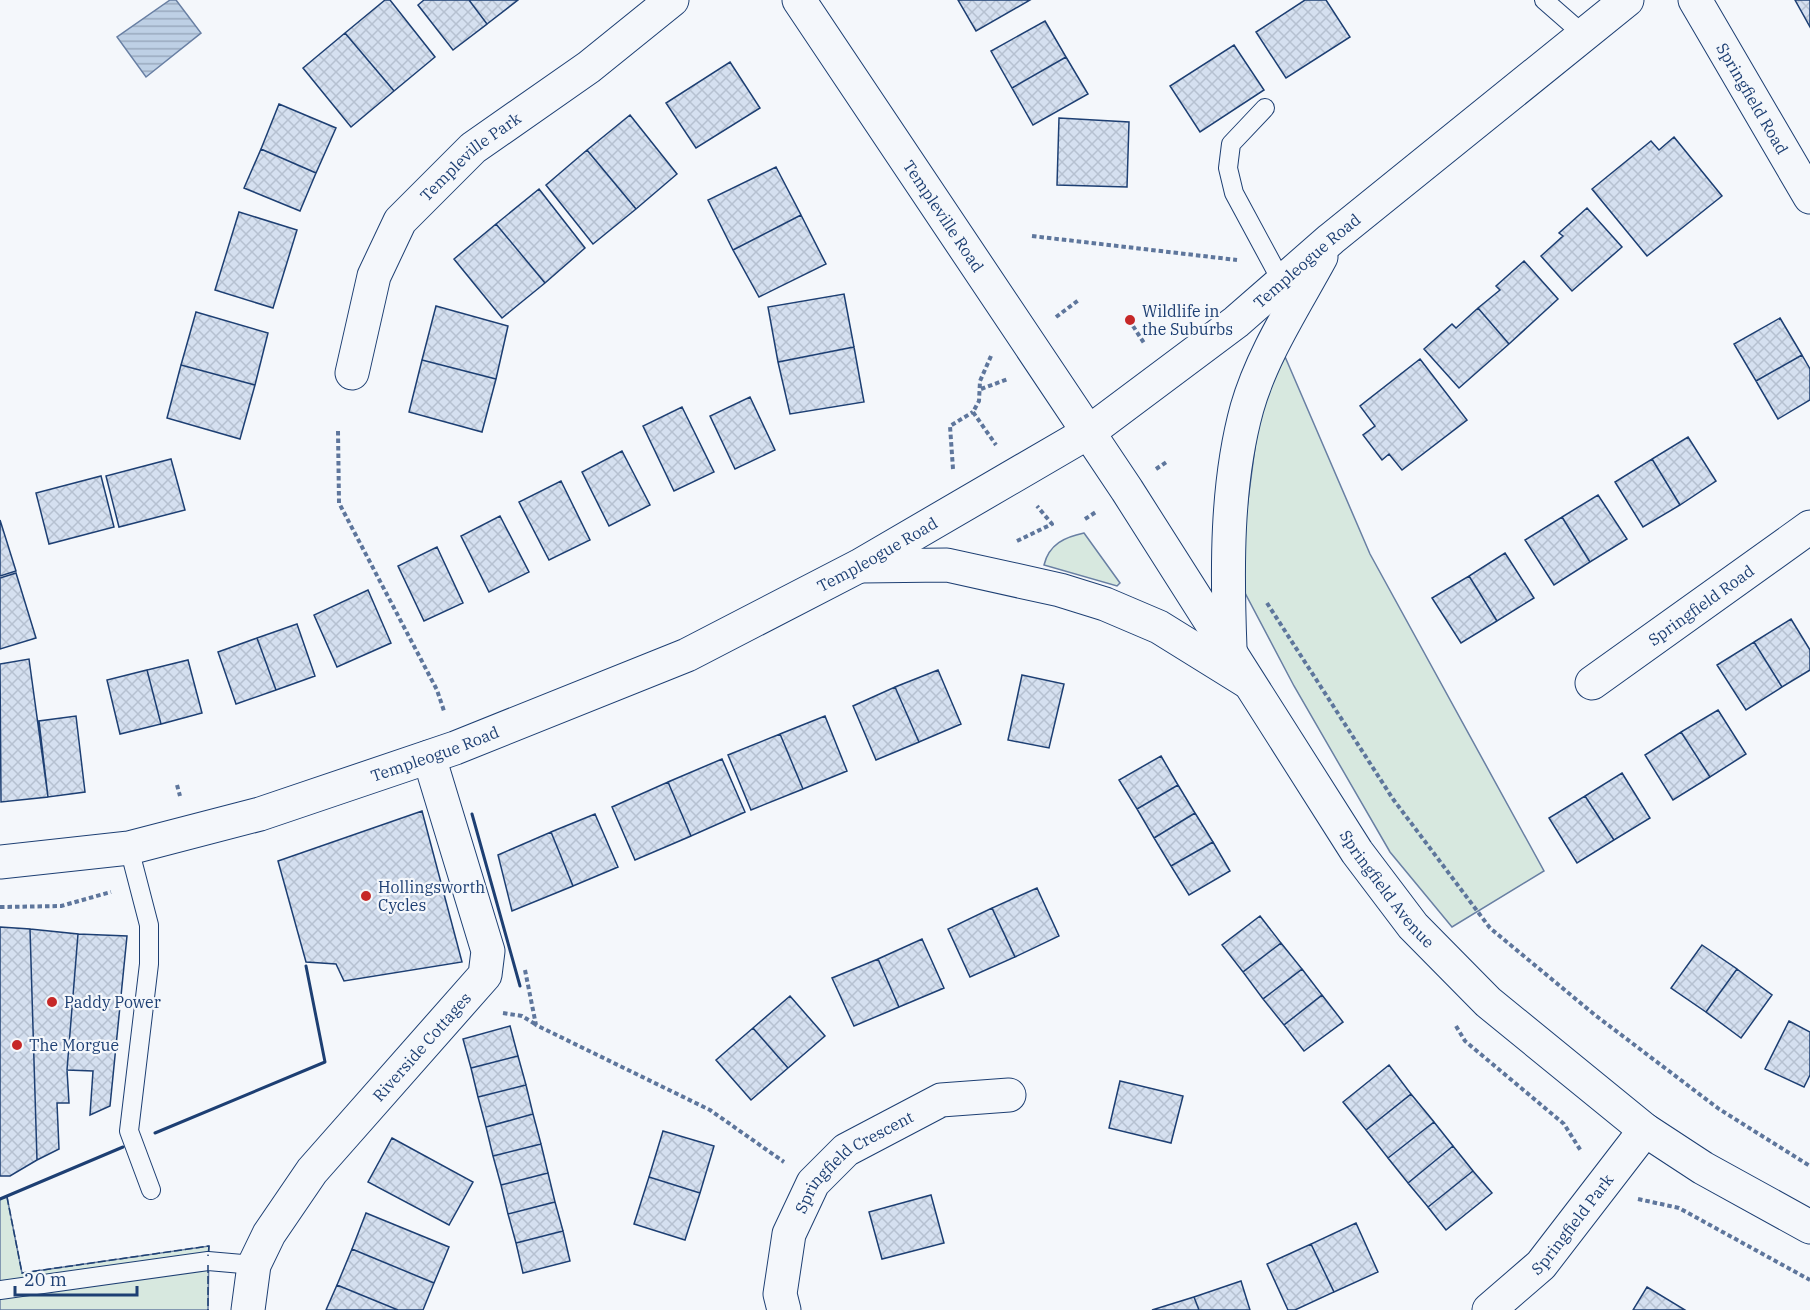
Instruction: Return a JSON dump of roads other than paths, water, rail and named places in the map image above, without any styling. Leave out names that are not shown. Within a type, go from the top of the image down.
[{"type":"main road","name":"Templeville Park","points":[[352,373],[374,276],[400,221],[473,148],[589,67],[672,0]]},
{"type":"main road","name":"Templeville Road","points":[[799,0],[1089,432]]},
{"type":"main road","name":"Templeogue Road","points":[[0,862],[129,848],[260,814],[429,757],[687,655],[859,566],[1089,432],[1221,333],[1331,239],[1627,0]]},
{"type":"main road","name":"Springfield Road","points":[[1695,0],[1810,197]]},
{"type":"main road","points":[[1230,650],[1227,570],[1239,446],[1248,407],[1264,365],[1331,239]]},
{"type":"main road","name":"Springfield Avenue","points":[[1089,432],[1357,852],[1413,926],[1488,1002],[1645,1130],[1703,1168],[1810,1227]]},
{"type":"main road","name":"Springfield Road","points":[[1592,683],[1810,527]]},
{"type":"main road","points":[[859,566],[947,564],[1071,593],[1105,604],[1159,627],[1250,684]]},
{"type":"main road","name":"Riverside Cottages","points":[[248,1310],[254,1265],[269,1234],[312,1171],[485,975],[488,951],[429,757]]},
{"type":"main road","name":"Springfield Crescent","points":[[784,1310],[780,1294],[789,1234],[813,1183],[846,1150],[941,1100],[1009,1095]]},
{"type":"main road","name":"Springfield Park","points":[[1489,1310],[1541,1264],[1645,1130]]},
{"type":"lane","points":[[1544,0],[1584,35]]},
{"type":"lane","points":[[1265,108],[1231,144],[1228,168],[1234,193],[1282,282]]},
{"type":"lane","points":[[129,848],[149,925],[149,964],[129,1131],[151,1190]]},
{"type":"lane","points":[[0,1290],[208,1261],[254,1265]]},
{"type":"water","points":[[170,0],[176,0],[201,33],[146,77],[117,37]]},
{"type":"place","name":"Wildlife in the Suburbs","points":[[1130,320]]},
{"type":"place","name":"Hollingsworth Cycles","points":[[366,896]]},
{"type":"place","name":"Paddy Power","points":[[52,1002]]},
{"type":"place","name":"The Morgue","points":[[17,1045]]}]
